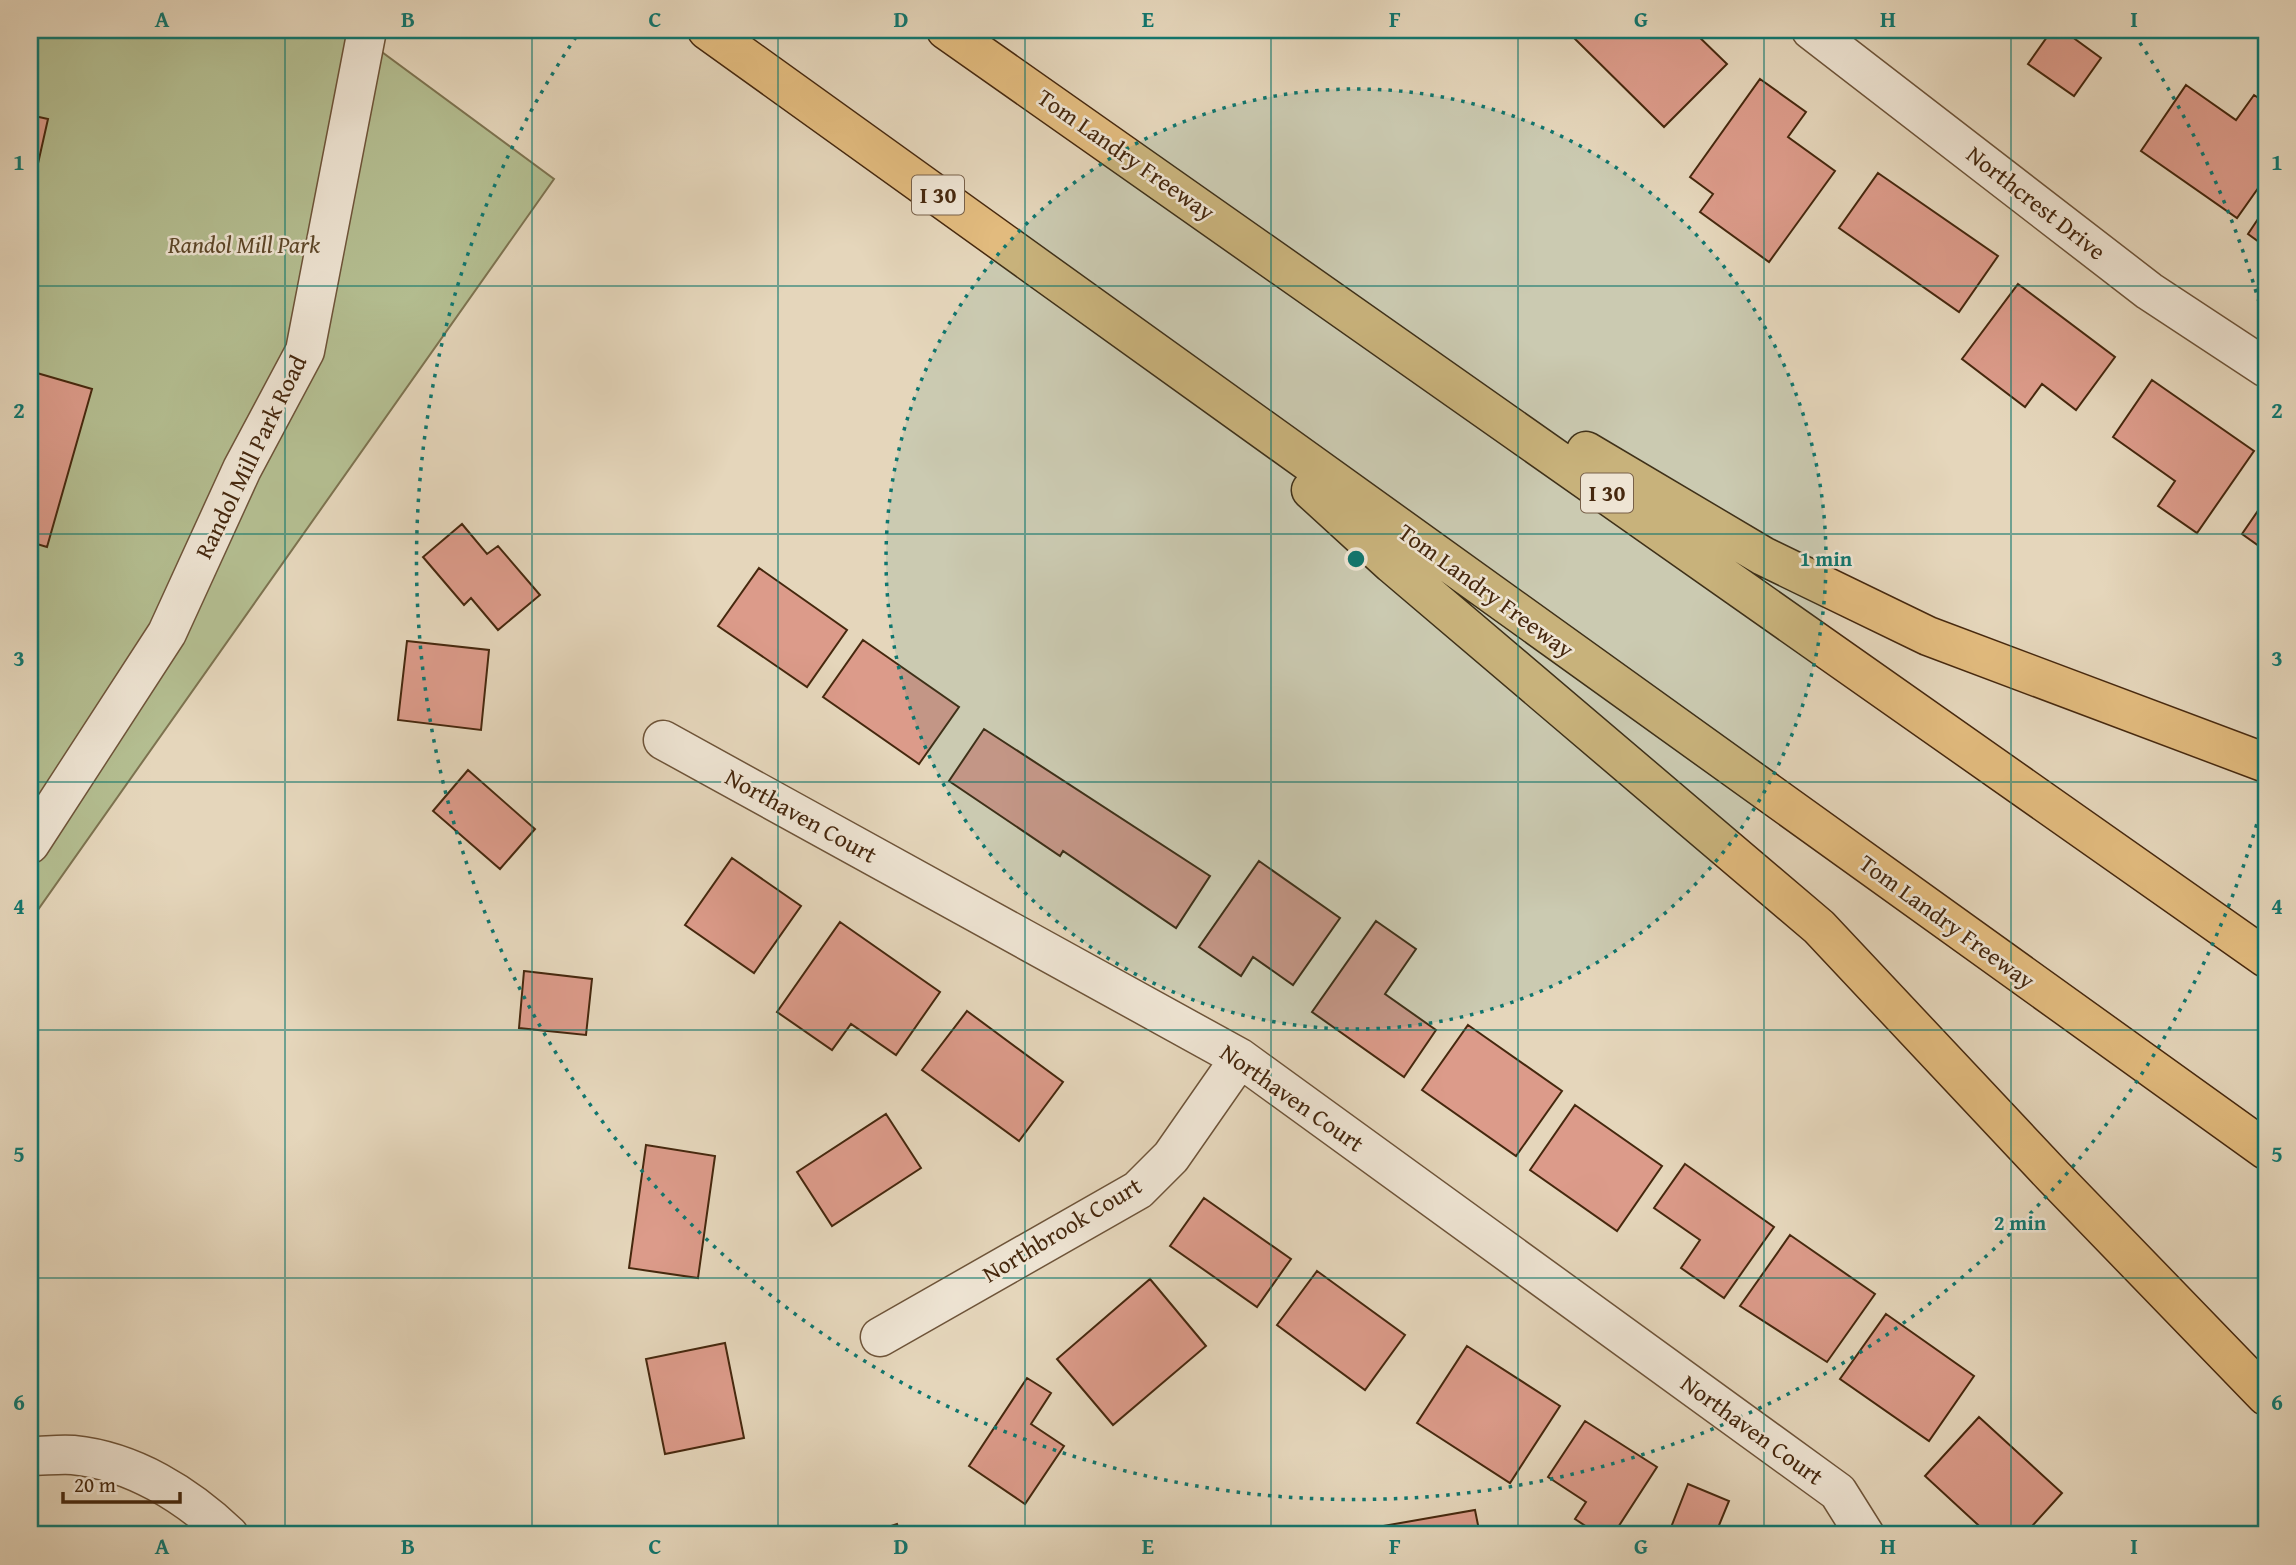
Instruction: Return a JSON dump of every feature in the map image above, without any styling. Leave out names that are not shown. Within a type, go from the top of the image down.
[{"type":"highway","name":"Tom Landry Freeway","points":[[708,30],[2266,1150]]},
{"type":"highway","name":"Tom Landry Freeway","points":[[946,30],[2266,958]]},
{"type":"highway","points":[[1031,88],[1576,445],[1763,556],[1928,636],[2266,763]]},
{"type":"highway","points":[[1169,361],[1392,564],[1819,928],[2266,1396]]},
{"type":"street","name":"Randol Mill Park Road","points":[[30,844],[167,633],[242,469],[305,351],[367,30]]},
{"type":"street","name":"Northcrest Drive","points":[[1811,30],[2149,291],[2266,368]]},
{"type":"street","name":"Northaven Court","points":[[663,740],[1240,1058],[1838,1492],[1865,1535]]},
{"type":"street","name":"Northbrook Court","points":[[880,1337],[1138,1190],[1171,1157],[1240,1058]]},
{"type":"street","points":[[30,1456],[74,1455],[139,1471],[206,1514],[229,1535]]},
{"type":"green space","name":"Randol Mill Park","points":[[30,30],[352,30],[554,179],[30,921]]},
{"type":"building","points":[[1574,30],[1692,30],[1727,64],[1664,127],[1570,34]]},
{"type":"building","points":[[2052,30],[2081,30],[2075,39],[2101,58],[2074,96],[2028,64]]},
{"type":"building","points":[[1760,79],[1806,112],[1788,137],[1835,171],[1769,262],[1700,212],[1713,194],[1690,177]]},
{"type":"building","points":[[2186,85],[2236,120],[2254,95],[2266,103],[2266,177],[2237,218],[2141,151]]},
{"type":"building","points":[[30,115],[48,119],[30,199]]},
{"type":"building","points":[[1878,173],[1998,256],[1959,312],[1839,228]]},
{"type":"building","points":[[2266,207],[2266,247],[2248,234]]},
{"type":"building","points":[[2018,284],[2115,357],[2076,410],[2042,384],[2025,407],[1962,359]]},
{"type":"building","points":[[30,371],[92,389],[47,547],[30,542]]},
{"type":"building","points":[[2152,380],[2254,451],[2197,533],[2158,506],[2175,481],[2113,437]]},
{"type":"building","points":[[2266,499],[2266,551],[2242,534]]},
{"type":"building","points":[[462,524],[487,554],[498,546],[540,595],[498,630],[471,598],[464,605],[423,557]]},
{"type":"building","points":[[759,568],[847,630],[807,687],[718,626]]},
{"type":"building","points":[[863,640],[959,707],[919,764],[823,697]]},
{"type":"building","points":[[407,641],[489,650],[481,730],[398,720]]},
{"type":"building","points":[[984,729],[1210,876],[1176,928],[1063,851],[1060,856],[949,781]]},
{"type":"building","points":[[468,770],[535,829],[500,869],[433,811]]},
{"type":"building","points":[[732,858],[801,906],[754,973],[685,925]]},
{"type":"building","points":[[1259,861],[1340,918],[1293,985],[1253,957],[1241,976],[1199,947]]},
{"type":"building","points":[[1376,921],[1416,949],[1385,994],[1436,1030],[1404,1077],[1312,1012]]},
{"type":"building","points":[[840,922],[940,992],[896,1055],[851,1024],[832,1050],[777,1012]]},
{"type":"building","points":[[524,971],[592,979],[586,1035],[519,1028]]},
{"type":"building","points":[[967,1011],[1063,1082],[1019,1141],[922,1070]]},
{"type":"building","points":[[1468,1025],[1562,1091],[1516,1156],[1422,1090]]},
{"type":"building","points":[[1575,1105],[1662,1166],[1617,1231],[1530,1170]]},
{"type":"building","points":[[886,1114],[921,1168],[832,1226],[797,1172]]},
{"type":"building","points":[[646,1145],[715,1156],[698,1278],[629,1268]]},
{"type":"building","points":[[1685,1164],[1774,1227],[1724,1298],[1681,1268],[1700,1240],[1654,1208]]},
{"type":"building","points":[[1204,1198],[1291,1259],[1257,1307],[1170,1246]]},
{"type":"building","points":[[1790,1235],[1875,1294],[1827,1362],[1740,1306]]},
{"type":"building","points":[[1317,1271],[1405,1335],[1365,1390],[1277,1325]]},
{"type":"building","points":[[1150,1279],[1206,1346],[1113,1425],[1057,1359]]},
{"type":"building","points":[[1886,1314],[1974,1376],[1929,1441],[1840,1379]]},
{"type":"building","points":[[725,1343],[744,1438],[665,1454],[646,1359]]},
{"type":"building","points":[[1467,1346],[1560,1406],[1510,1483],[1417,1423]]},
{"type":"building","points":[[1027,1378],[1051,1393],[1031,1424],[1064,1446],[1025,1504],[969,1466]]},
{"type":"building","points":[[1979,1417],[2062,1493],[2024,1535],[1989,1535],[1925,1476]]},
{"type":"building","points":[[1585,1421],[1657,1467],[1613,1535],[1599,1535],[1575,1519],[1586,1502],[1548,1477]]},
{"type":"building","points":[[1688,1484],[1729,1501],[1715,1535],[1668,1535]]},
{"type":"building","points":[[1475,1510],[1480,1535],[1367,1535],[1366,1529]]},
{"type":"building","points":[[897,1524],[901,1535],[864,1535]]}]
